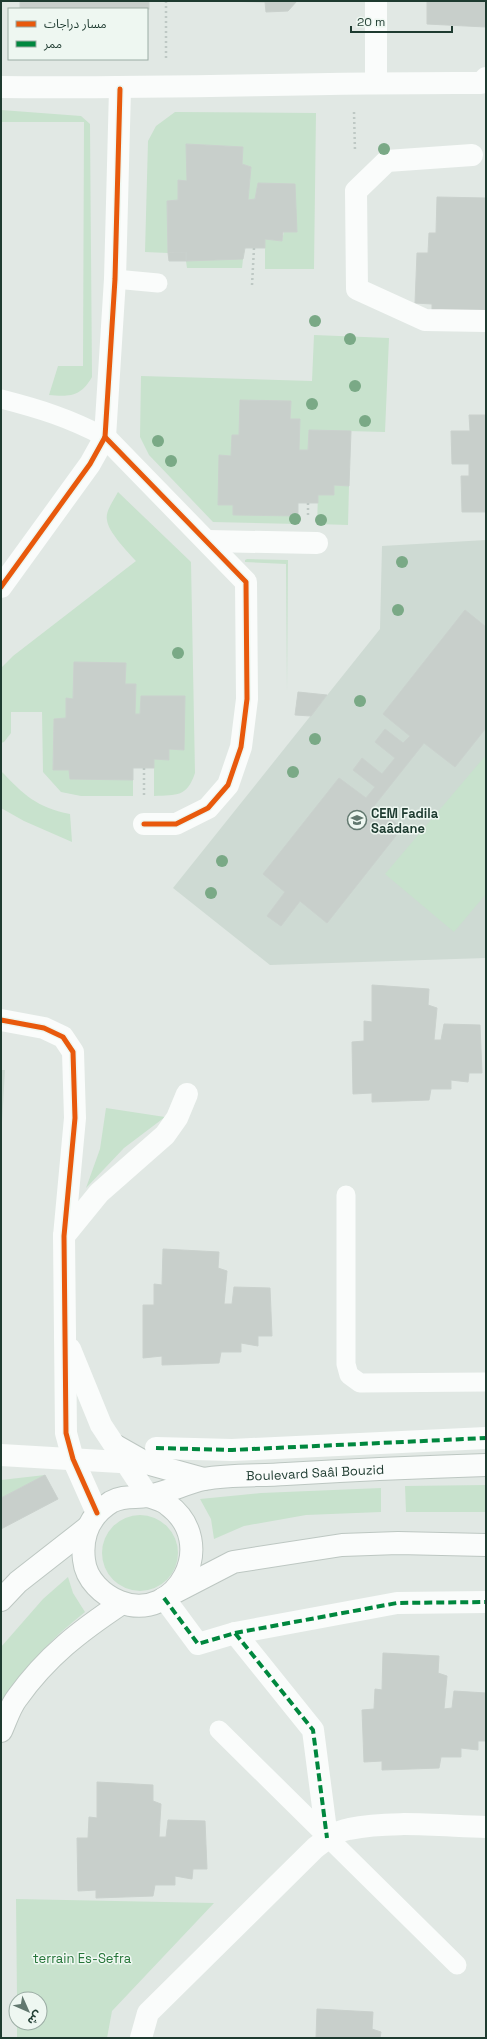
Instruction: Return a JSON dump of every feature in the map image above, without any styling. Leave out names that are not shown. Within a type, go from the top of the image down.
[{"type":"street","points":[[376,1],[376,83]]},
{"type":"street","points":[[1,87],[120,89],[376,83],[484,84]]},
{"type":"street","points":[[1,587],[90,464],[105,437],[116,279],[120,89]]},
{"type":"street","points":[[472,155],[386,161],[356,191],[358,290],[425,320],[486,321]]},
{"type":"street","points":[[105,437],[164,499],[208,541],[246,582],[248,699],[242,747],[228,785],[208,808],[176,824],[144,824]]},
{"type":"street","points":[[208,541],[316,543]]},
{"type":"street","points":[[1,1020],[44,1028],[63,1037],[73,1052],[74,1118],[64,1236],[66,1433],[92,1521],[82,1546],[84,1565],[92,1581],[105,1595],[122,1603],[136,1605],[150,1604],[233,1562],[342,1545],[398,1543],[486,1544]]},
{"type":"street","points":[[64,1236],[99,1193],[166,1135],[177,1118],[187,1094]]},
{"type":"street","points":[[64,1333],[93,1409],[101,1425],[136,1455],[204,1479]]},
{"type":"street","points":[[39,1457],[53,1447],[66,1433]]},
{"type":"street","points":[[1,1455],[73,1459],[486,1438]]},
{"type":"street","points":[[136,1455],[148,1496]]},
{"type":"street","name":"Boulevard Saâl Bouzid","points":[[1,1600],[18,1582],[92,1521],[112,1502],[130,1496],[148,1496],[204,1479],[387,1468],[486,1466]]},
{"type":"street","name":"Boulevard Saâl Bouzid","points":[[148,1496],[166,1503],[179,1514],[188,1529],[192,1546],[191,1564],[183,1580],[168,1596]]},
{"type":"street","points":[[168,1596],[198,1644],[236,1633],[397,1603],[486,1602]]},
{"type":"street","points":[[1,1731],[16,1699],[53,1655],[88,1626],[122,1603]]},
{"type":"street","points":[[236,1633],[312,1730],[327,1838]]},
{"type":"street","points":[[141,2038],[148,2013],[327,1838],[348,1829],[378,1825],[486,1828]]},
{"type":"lane","points":[[116,279],[158,283]]},
{"type":"lane","points":[[1,399],[44,410],[74,421],[105,437]]},
{"type":"lane","points":[[346,1195],[346,1364],[349,1375],[360,1383],[486,1382]]},
{"type":"lane","points":[[218,1730],[457,1965]]},
{"type":"path","points":[[166,1],[166,88]]},
{"type":"path","points":[[354,84],[356,191]]},
{"type":"path","points":[[252,285],[254,248]]},
{"type":"path","points":[[144,768],[144,796]]},
{"type":"shaded area","name":"CEM Fadila Saâdane","points":[[486,540],[486,958],[270,965],[173,888],[380,629],[382,546]]},
{"type":"shaded area","points":[[1,1070],[5,1070],[1,1140]]},
{"type":"green space","points":[[1,110],[81,116],[90,124],[92,377],[84,388],[75,394],[63,396],[49,395],[58,366],[83,366],[84,122],[1,122]]},
{"type":"green space","points":[[175,112],[316,113],[314,269],[265,269],[265,239],[282,241],[294,184],[258,183],[255,199],[248,200],[251,167],[242,164],[243,147],[187,144],[187,181],[178,180],[178,200],[167,201],[168,253],[145,252],[148,141],[156,126]]},
{"type":"green space","points":[[243,259],[242,268],[187,268],[186,261]]},
{"type":"green space","points":[[314,335],[389,338],[385,432],[309,430],[308,450],[299,450],[300,419],[290,419],[291,401],[240,400],[239,435],[231,456],[220,455],[219,505],[233,505],[298,516],[298,524],[213,522],[149,455],[140,437],[141,376],[312,381]]},
{"type":"green space","points":[[334,485],[349,486],[348,525],[317,524],[318,495]]},
{"type":"green space","points":[[118,492],[191,562],[195,773],[192,781],[185,791],[175,795],[154,796],[154,759],[169,760],[169,749],[183,750],[184,696],[141,696],[140,714],[135,714],[136,684],[125,684],[126,663],[74,662],[73,699],[66,699],[66,718],[54,719],[53,770],[69,770],[70,779],[133,780],[133,796],[81,796],[61,792],[43,772],[42,712],[11,712],[11,733],[4,742],[1,743],[1,668],[13,656],[136,561],[119,542],[108,525],[107,513]]},
{"type":"green space","points":[[247,559],[288,560],[287,692],[286,564],[245,562]]},
{"type":"green space","points":[[486,755],[486,894],[454,932],[385,874]]},
{"type":"green space","points":[[1,771],[17,787],[39,804],[70,814],[72,842],[24,821],[1,808]]},
{"type":"green space","points":[[106,1108],[165,1117],[124,1148],[86,1188],[100,1149]]},
{"type":"green space","points":[[45,1475],[1,1498],[1,1480]]},
{"type":"green space","points":[[486,1485],[486,1512],[406,1512],[405,1486]]},
{"type":"green space","points":[[381,1488],[381,1512],[306,1515],[244,1526],[214,1539],[211,1519],[200,1499],[261,1493]]},
{"type":"green space","points":[[133,1515],[147,1515],[161,1521],[172,1532],[178,1546],[178,1560],[175,1568],[167,1580],[161,1585],[147,1591],[133,1591],[119,1585],[108,1574],[102,1560],[102,1546],[108,1532],[119,1521]]},
{"type":"green space","points":[[68,1577],[73,1593],[85,1612],[61,1632],[39,1654],[19,1677],[1,1702],[1,1647],[43,1599]]},
{"type":"green space","name":"terrain Es-Sefra","points":[[16,1899],[214,1903],[112,2011],[107,2038],[17,2038],[17,2031],[48,2031],[48,1991],[17,1991]]},
{"type":"building","points":[[20,1],[149,1],[149,9],[20,8]]},
{"type":"building","points":[[217,1],[297,1],[288,11],[266,12],[265,2]]},
{"type":"building","points":[[427,1],[486,1],[486,27],[427,24]]},
{"type":"building","points":[[186,144],[243,147],[242,164],[251,167],[248,200],[255,199],[258,183],[295,184],[297,232],[283,232],[282,241],[265,239],[265,248],[245,248],[243,259],[186,261],[186,252],[168,253],[167,201],[178,200],[178,180],[187,181]]},
{"type":"building","points":[[437,197],[486,198],[486,313],[432,313],[432,304],[415,303],[417,253],[428,253],[429,233],[436,233]]},
{"type":"building","points":[[186,252],[186,261],[169,261],[168,253]]},
{"type":"building","points":[[240,400],[291,401],[290,419],[300,419],[299,450],[308,450],[309,430],[351,431],[349,486],[334,485],[334,495],[318,495],[318,503],[298,503],[298,516],[233,515],[233,505],[218,505],[219,455],[231,456],[232,435],[239,435]]},
{"type":"building","points":[[469,415],[486,415],[486,512],[462,512],[461,476],[469,476],[469,464],[452,464],[451,431],[470,431]]},
{"type":"building","points":[[465,610],[486,627],[486,728],[455,767],[424,743],[374,806],[402,828],[327,923],[300,901],[281,926],[267,916],[285,892],[263,874],[339,778],[366,798],[375,787],[353,770],[362,758],[382,774],[395,758],[375,742],[385,729],[403,743],[410,736],[383,714]]},
{"type":"building","points":[[74,662],[126,663],[125,684],[136,684],[135,714],[140,714],[141,696],[185,696],[184,750],[169,749],[169,760],[154,759],[154,768],[133,768],[133,780],[70,779],[69,770],[53,770],[54,719],[66,718],[66,698],[73,699]]},
{"type":"building","points":[[298,692],[327,695],[311,716],[295,715]]},
{"type":"building","points":[[372,985],[429,989],[428,1005],[437,1008],[434,1040],[441,1040],[444,1024],[480,1025],[482,1073],[469,1073],[468,1082],[451,1080],[451,1089],[431,1089],[429,1100],[372,1102],[372,1093],[353,1094],[352,1042],[364,1041],[364,1021],[372,1022]]},
{"type":"building","points":[[163,1249],[219,1252],[218,1268],[227,1271],[224,1304],[232,1304],[234,1287],[270,1288],[272,1336],[258,1336],[258,1346],[241,1343],[241,1352],[221,1352],[219,1363],[162,1365],[162,1356],[143,1358],[143,1305],[154,1305],[154,1284],[162,1285]]},
{"type":"building","points":[[45,1475],[58,1499],[1,1529],[1,1498]]},
{"type":"building","points":[[383,1653],[439,1656],[438,1673],[447,1676],[444,1709],[452,1708],[454,1691],[486,1693],[486,1741],[478,1741],[478,1750],[461,1748],[461,1757],[441,1757],[439,1768],[382,1770],[382,1761],[364,1762],[362,1710],[374,1709],[375,1689],[382,1690]]},
{"type":"building","points":[[97,1782],[153,1785],[153,1801],[161,1804],[159,1837],[166,1837],[168,1820],[205,1821],[207,1869],[193,1869],[192,1879],[175,1876],[175,1885],[155,1885],[153,1896],[96,1898],[96,1890],[78,1891],[77,1838],[88,1838],[89,1817],[97,1818]]},
{"type":"building","points":[[317,2009],[373,2012],[372,2029],[381,2032],[380,2038],[316,2038]]},
{"type":"marked path","points":[[156,1448],[232,1450],[486,1438]]},
{"type":"marked path","points":[[164,1598],[198,1644],[235,1633],[313,1730],[327,1838]]},
{"type":"marked path","points":[[235,1633],[397,1603],[486,1602]]},
{"type":"cycle path","points":[[1,587],[90,464],[105,437],[115,279],[120,89]]},
{"type":"cycle path","points":[[105,437],[246,582],[247,699],[241,747],[228,785],[208,808],[176,824],[144,824]]},
{"type":"cycle path","points":[[1,1020],[44,1028],[63,1037],[73,1052],[75,1118],[64,1236],[66,1433],[73,1459],[97,1513]]},
{"type":"place","name":"CEM Fadila Saâdane","points":[[357,820]]}]
